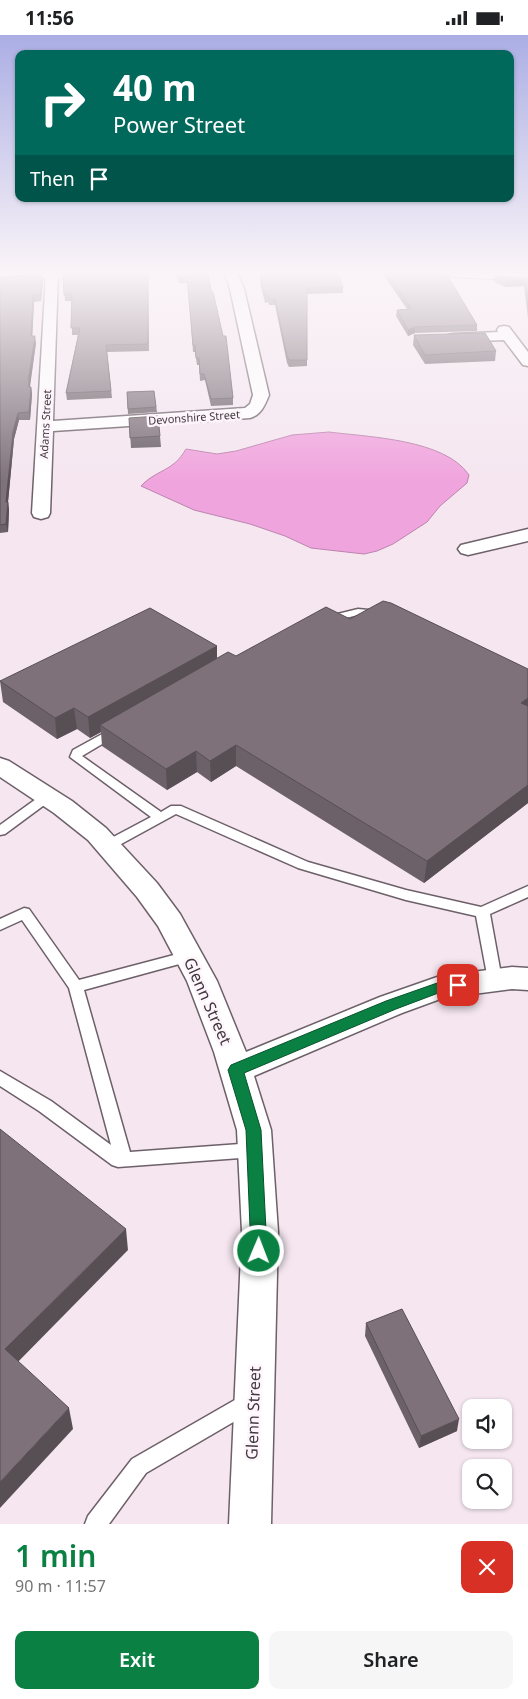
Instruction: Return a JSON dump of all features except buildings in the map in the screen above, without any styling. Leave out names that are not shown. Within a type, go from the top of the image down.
[{"type":"street","name":"Adams Street","points":[[41,513],[49,342]]},
{"type":"street","name":"Devonshire Street","points":[[45,427],[250,413],[257,406],[261,395],[250,342]]},
{"type":"street","points":[[513,342],[528,362]]},
{"type":"street","points":[[468,549],[528,535]]},
{"type":"street","name":"Glenn Street","points":[[0,766],[47,797],[90,829],[147,890],[170,921],[202,981],[236,1070],[254,1130],[260,1232],[250,1524]]},
{"type":"street","points":[[236,1070],[391,1005],[440,987],[495,980],[528,979]]},
{"type":"lane","points":[[310,625],[358,612],[390,616]]},
{"type":"lane","points":[[128,724],[77,753],[76,757],[160,817]]},
{"type":"lane","points":[[1,829],[47,797]]},
{"type":"lane","points":[[107,846],[176,809],[303,865],[406,895],[482,912],[528,891]]},
{"type":"lane","points":[[482,912],[495,980]]},
{"type":"lane","points":[[0,925],[24,913],[76,987],[122,1159]]},
{"type":"lane","points":[[76,987],[189,955]]},
{"type":"lane","points":[[0,1078],[45,1106],[118,1160],[255,1150]]},
{"type":"lane","points":[[96,1524],[140,1465],[254,1399]]},
{"type":"shaded area","points":[[329,432],[384,438],[424,447],[458,463],[469,475],[467,483],[440,506],[427,522],[393,544],[364,554],[311,548],[285,536],[250,524],[194,510],[141,486],[147,480],[176,462],[186,449],[217,454],[236,451],[292,435]]},
{"type":"route","points":[[259,1251],[260,1232],[254,1130],[236,1070],[391,1005],[440,987],[458,985]]}]
